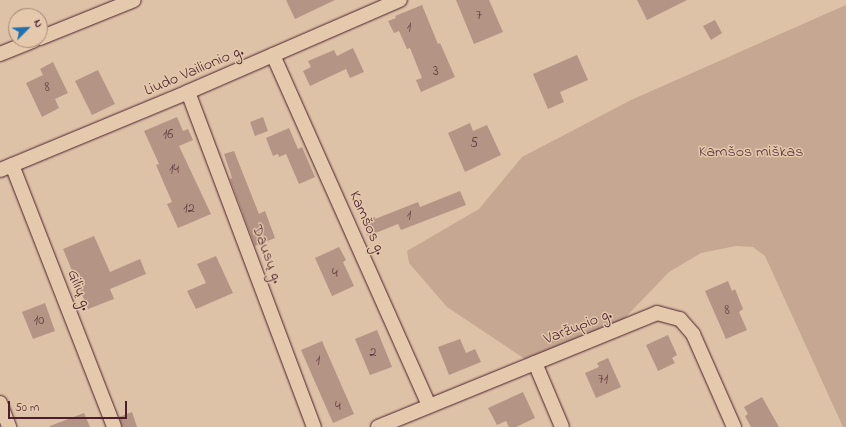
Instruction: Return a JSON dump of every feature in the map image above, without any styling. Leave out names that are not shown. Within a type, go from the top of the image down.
[{"type":"street","points":[[48,35],[134,0]]},
{"type":"street","name":"Liudo Vailionio g.","points":[[6,168],[188,92],[400,0]]},
{"type":"street","points":[[0,54],[15,48]]},
{"type":"street","name":"Kamšos g.","points":[[273,54],[429,405]]},
{"type":"street","name":"Dausų g.","points":[[188,92],[314,427]]},
{"type":"street","name":"Gilių g.","points":[[6,168],[114,427]]},
{"type":"street","name":"Varžupio g.","points":[[378,427],[657,313],[680,319],[693,334],[734,427]]},
{"type":"street","points":[[535,363],[562,427]]},
{"type":"street","points":[[0,403],[9,427]]},
{"type":"green space","name":"Kamšos miškas","points":[[846,5],[846,427],[843,427],[765,256],[753,247],[736,246],[701,253],[669,272],[622,321],[525,359],[447,307],[409,263],[407,251],[479,209],[522,157],[631,100]]},
{"type":"building","points":[[286,0],[335,0],[295,19]]},
{"type":"building","points":[[456,0],[489,0],[503,32],[474,44]]},
{"type":"building","points":[[637,0],[687,0],[647,20]]},
{"type":"building","points":[[422,5],[438,44],[440,43],[455,77],[421,92],[416,80],[422,78],[410,48],[407,49],[399,31],[394,33],[388,21],[396,18],[395,16]]},
{"type":"building","points":[[715,20],[722,33],[711,40],[703,26]]},
{"type":"building","points":[[353,48],[364,72],[350,78],[346,69],[310,86],[303,71],[311,67],[308,61],[334,50],[337,56]]},
{"type":"building","points":[[577,55],[588,80],[560,92],[564,102],[548,109],[533,74]]},
{"type":"building","points":[[53,62],[68,93],[55,99],[59,108],[42,117],[26,83],[43,75],[40,69]]},
{"type":"building","points":[[98,70],[115,104],[92,115],[75,81]]},
{"type":"building","points":[[177,117],[183,131],[188,129],[193,140],[179,146],[211,214],[178,228],[167,204],[172,202],[156,165],[159,164],[144,131]]},
{"type":"building","points":[[263,117],[268,131],[255,136],[250,122]]},
{"type":"building","points":[[470,123],[473,131],[487,125],[501,155],[465,172],[448,133]]},
{"type":"building","points":[[289,128],[298,149],[302,147],[315,177],[299,184],[286,154],[279,157],[278,154],[273,156],[266,138]]},
{"type":"building","points":[[234,151],[259,214],[265,211],[275,238],[255,246],[230,179],[232,178],[224,154]]},
{"type":"building","points":[[460,191],[466,205],[401,230],[398,224],[368,236],[362,222],[375,217],[375,219],[418,202],[420,207]]},
{"type":"building","points":[[94,236],[110,272],[140,259],[146,274],[110,289],[114,299],[88,309],[63,249]]},
{"type":"building","points":[[339,247],[346,260],[343,262],[354,286],[332,296],[315,258]]},
{"type":"building","points":[[216,256],[233,293],[196,309],[187,291],[206,283],[197,264]]},
{"type":"building","points":[[728,281],[732,291],[735,289],[743,309],[739,312],[747,330],[726,339],[705,291]]},
{"type":"building","points":[[45,303],[55,331],[33,339],[22,312]]},
{"type":"building","points":[[377,330],[392,367],[370,375],[355,339]]},
{"type":"building","points":[[668,335],[677,355],[672,358],[675,363],[658,371],[646,345]]},
{"type":"building","points":[[460,339],[466,353],[475,349],[481,362],[449,375],[438,347]]},
{"type":"building","points":[[322,341],[354,414],[333,423],[301,350]]},
{"type":"building","points":[[608,358],[621,387],[596,398],[585,373],[599,367],[597,363]]},
{"type":"building","points":[[523,392],[535,418],[516,427],[509,427],[506,421],[497,425],[488,408]]},
{"type":"building","points":[[762,397],[779,427],[751,427],[745,416],[748,414],[744,407]]},
{"type":"building","points":[[132,412],[137,427],[122,427],[119,417]]},
{"type":"building","points":[[84,413],[90,427],[50,427],[50,426]]}]
